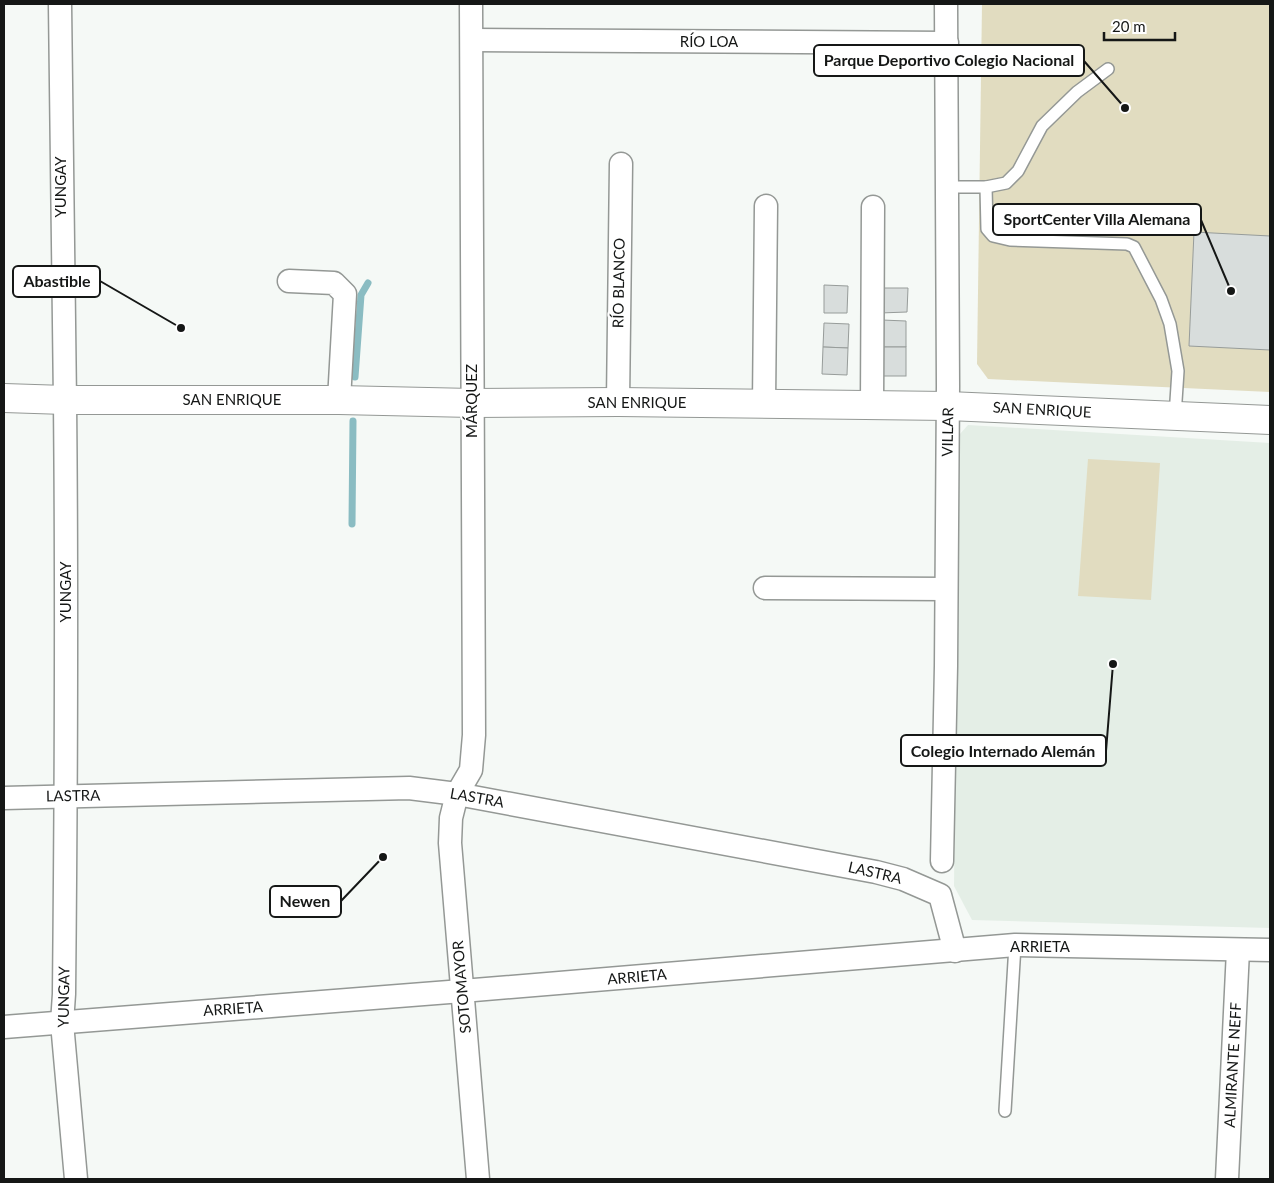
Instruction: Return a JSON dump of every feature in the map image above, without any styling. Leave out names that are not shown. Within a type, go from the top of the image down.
[{"type":"street","name":"YUNGAY","points":[[60,4],[61,203],[65,400],[66,797],[62,1023],[76,1179]]},
{"type":"street","name":"MÁRQUEZ","points":[[458,794],[471,770],[474,735],[471,4]]},
{"type":"street","name":"VILLAR","points":[[942,861],[948,406],[946,4]]},
{"type":"street","name":"RÍO LOA","points":[[472,40],[947,43]]},
{"type":"street","name":"RÍO BLANCO","points":[[618,402],[622,164]]},
{"type":"street","points":[[764,404],[766,206]]},
{"type":"street","points":[[872,405],[873,207]]},
{"type":"street","points":[[289,282],[334,283],[345,294],[339,400]]},
{"type":"street","name":"SAN ENRIQUE","points":[[4,398],[948,406],[1270,420]]},
{"type":"street","points":[[765,588],[946,589]]},
{"type":"street","name":"LASTRA","points":[[4,798],[409,788],[458,794],[876,872],[903,879],[940,895],[955,950]]},
{"type":"street","name":"SOTOMAYOR","points":[[458,794],[451,818],[450,843],[478,1179]]},
{"type":"street","name":"ARRIETA","points":[[4,1027],[1015,945],[1270,950]]},
{"type":"street","name":"ALMIRANTE NEFF","points":[[1227,1179],[1238,950]]},
{"type":"lane","points":[[947,187],[986,187],[1006,183],[1018,171],[1042,126],[1077,92],[1108,69]]},
{"type":"lane","points":[[986,187],[987,229],[993,236],[1010,240],[1128,244],[1134,247],[1161,298],[1170,324],[1178,372],[1175,416]]},
{"type":"lane","points":[[1005,1111],[1015,945]]},
{"type":"shaded area","points":[[982,4],[1270,4],[1270,392],[988,379],[977,364]]},
{"type":"shaded area","points":[[968,425],[1270,443],[1270,928],[972,920],[954,886],[959,435]]},
{"type":"shaded area","points":[[1088,459],[1160,463],[1151,600],[1078,596]]},
{"type":"building","points":[[1194,232],[1270,236],[1270,350],[1189,346]]},
{"type":"building","points":[[824,285],[848,286],[847,313],[824,313]]},
{"type":"building","points":[[881,288],[908,288],[907,312],[880,313]]},
{"type":"building","points":[[882,320],[906,321],[906,347],[881,347]]},
{"type":"building","points":[[824,323],[849,324],[848,348],[823,347]]},
{"type":"building","points":[[823,347],[848,348],[847,375],[822,374]]},
{"type":"building","points":[[881,347],[906,347],[906,376],[881,376]]},
{"type":"waterway","points":[[355,377],[361,295],[368,283]]},
{"type":"waterway","points":[[352,524],[353,421]]},
{"type":"place","name":"Parque Deportivo Colegio Nacional","points":[[1125,108]]},
{"type":"place","name":"SportCenter Villa Alemana","points":[[1231,291]]},
{"type":"place","name":"Abastible","points":[[181,328]]},
{"type":"place","name":"Colegio Internado Alemán","points":[[1113,664]]},
{"type":"place","name":"Newen","points":[[383,857]]}]
